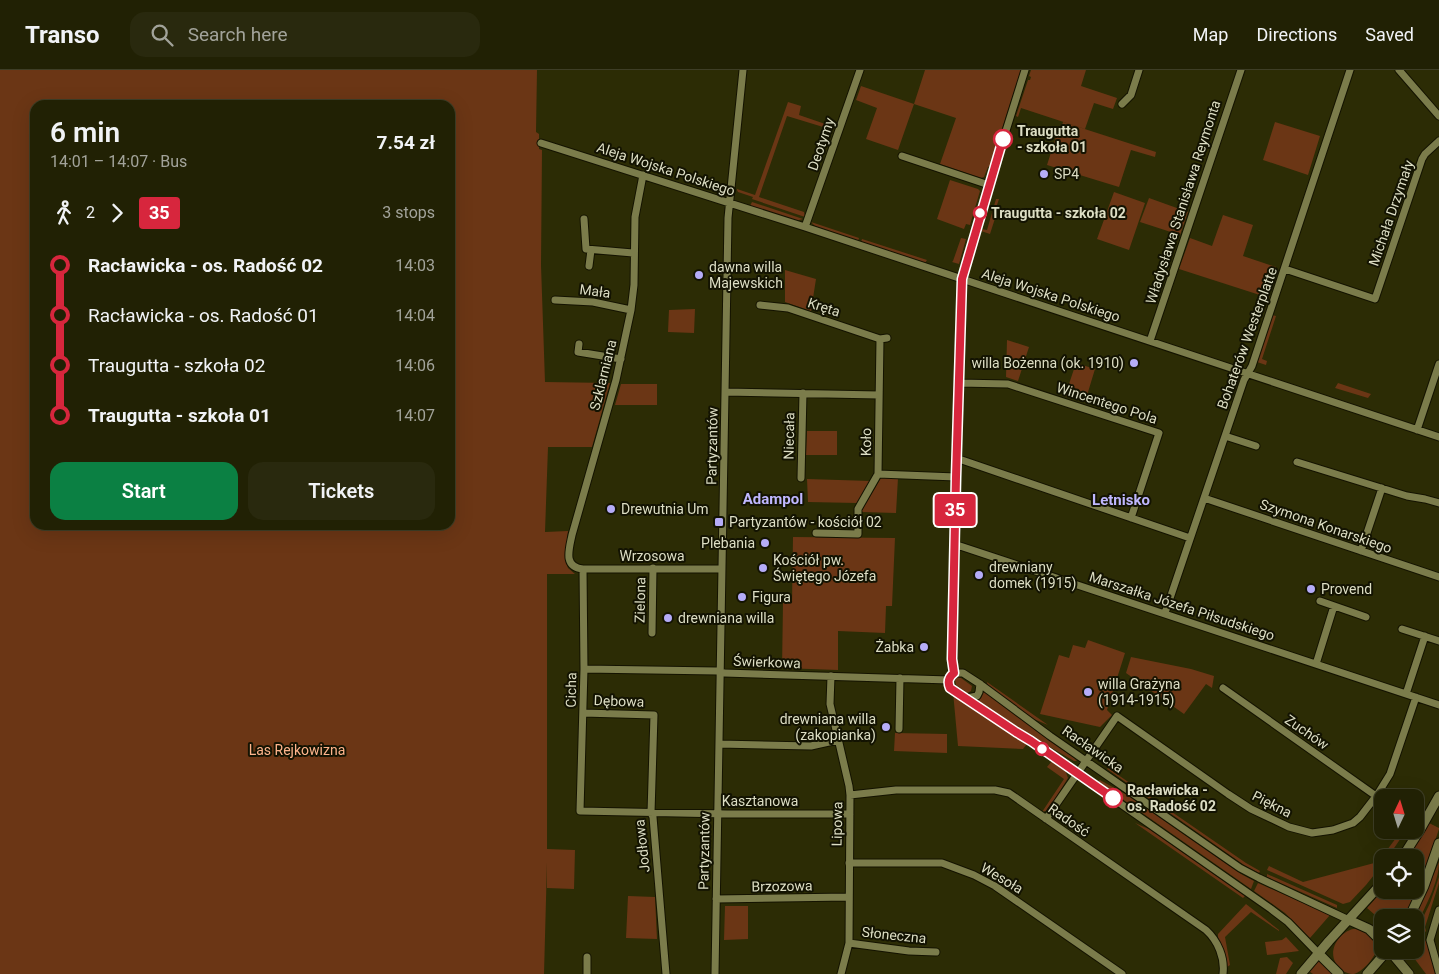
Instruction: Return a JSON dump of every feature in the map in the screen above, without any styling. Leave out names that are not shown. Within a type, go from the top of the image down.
[{"type":"street","name":"Partyzantów","points":[[714,974],[729,202],[743,70]]},
{"type":"street","name":"Deotymy","points":[[806,227],[860,70]]},
{"type":"street","points":[[949,680],[954,673],[952,659],[954,544],[962,279],[1025,70]]},
{"type":"street","points":[[1122,104],[1131,95],[1139,70]]},
{"type":"street","name":"Władysława Stanisława Reymonta","points":[[1150,341],[1241,70]]},
{"type":"street","name":"Bohaterów Westerplatte","points":[[1165,613],[1244,380],[1253,363],[1350,70]]},
{"type":"street","points":[[1399,70],[1439,116]]},
{"type":"street","name":"Michała Drzymały","points":[[1284,269],[1375,299],[1424,154],[1439,141]]},
{"type":"street","name":"Aleja Wojska Polskiego","points":[[541,143],[806,227],[1439,437]]},
{"type":"street","points":[[902,156],[989,185]]},
{"type":"street","name":"Szklarniana","points":[[583,569],[575,568],[571,565],[569,558],[571,543],[621,359],[631,310],[634,286],[635,216],[644,175]]},
{"type":"street","points":[[584,219],[586,249],[633,253]]},
{"type":"street","points":[[589,266],[591,250]]},
{"type":"street","name":"Mała","points":[[555,300],[593,302],[631,310]]},
{"type":"street","name":"Kręta","points":[[760,305],[788,308],[884,338]]},
{"type":"street","name":"Koło","points":[[884,338],[879,395],[878,474],[956,477]]},
{"type":"street","points":[[579,344],[578,352],[621,359]]},
{"type":"street","points":[[1417,430],[1439,364]]},
{"type":"street","name":"Wincentego Pola","points":[[959,383],[1008,384],[1159,433],[1132,518]]},
{"type":"street","points":[[725,392],[879,395]]},
{"type":"street","name":"Niecała","points":[[801,478],[802,393]]},
{"type":"street","points":[[1225,436],[1256,446]]},
{"type":"street","points":[[956,458],[1190,538]]},
{"type":"street","points":[[1297,462],[1407,496],[1439,503]]},
{"type":"street","points":[[816,533],[858,534],[858,509],[878,474]]},
{"type":"street","points":[[1361,551],[1382,488]]},
{"type":"street","name":"Szymona Konarskiego","points":[[1204,498],[1439,578]]},
{"type":"street","name":"Marszałka Józefa Piłsudskiego","points":[[954,544],[1439,705]]},
{"type":"street","name":"Zielona","points":[[652,633],[653,568]]},
{"type":"street","name":"Wrzosowa","points":[[583,569],[722,569]]},
{"type":"street","name":"Cicha","points":[[580,811],[584,669],[583,569]]},
{"type":"street","points":[[1320,601],[1366,617]]},
{"type":"street","points":[[1316,664],[1334,606]]},
{"type":"street","points":[[1402,629],[1439,641]]},
{"type":"street","points":[[1406,694],[1425,636]]},
{"type":"street","name":"Świerkowa","points":[[584,669],[707,671],[949,680]]},
{"type":"street","name":"Racławicka","points":[[954,673],[963,673],[980,684],[1086,761],[1243,870],[1349,920]]},
{"type":"street","name":"Lipowa","points":[[831,676],[830,704],[850,795],[849,943],[842,974]]},
{"type":"street","points":[[899,729],[900,678]]},
{"type":"street","name":"Racławicka","points":[[949,680],[950,688],[1077,773],[1279,914],[1318,954]]},
{"type":"street","points":[[967,698],[977,696],[980,692],[980,684]]},
{"type":"street","name":"Zuchów","points":[[1223,688],[1374,795]]},
{"type":"street","name":"Piękna","points":[[1380,789],[1390,774],[1416,697]]},
{"type":"street","name":"Dębowa","points":[[583,713],[654,714]]},
{"type":"street","name":"Jodłowa","points":[[654,714],[651,813],[653,817],[666,974]]},
{"type":"street","name":"Piękna","points":[[1086,761],[1117,716],[1251,809],[1294,829],[1312,833],[1333,830],[1353,823],[1374,799]]},
{"type":"street","points":[[719,744],[811,746],[838,740]]},
{"type":"street","points":[[1046,819],[1086,761]]},
{"type":"street","name":"Radość","points":[[850,795],[896,790],[1003,791],[1009,793],[1208,932],[1221,954],[1224,967],[1223,974]]},
{"type":"street","points":[[1408,849],[1439,796]]},
{"type":"street","name":"Kasztanowa","points":[[580,811],[850,814]]},
{"type":"street","points":[[1413,909],[1437,857],[1439,843]]},
{"type":"street","name":"Wesoła","points":[[849,862],[938,862],[950,865],[995,886],[1122,974]]},
{"type":"street","points":[[1301,974],[1374,893]]},
{"type":"street","name":"Brzozowa","points":[[716,899],[849,897]]},
{"type":"street","points":[[1439,910],[1430,940],[1439,972]]},
{"type":"street","points":[[1349,920],[1369,929],[1374,934]]},
{"type":"street","name":"Słoneczna","points":[[849,943],[909,951],[936,952]]},
{"type":"street","points":[[1318,954],[1339,974]]},
{"type":"street","points":[[587,956],[587,974]]},
{"type":"street","points":[[1367,974],[1380,959]]},
{"type":"street","points":[[1396,959],[1409,974]]},
{"type":"green space","name":"Las Rejkowizna","points":[[0,70],[537,70],[536,132],[539,134],[539,149],[542,150],[541,265],[545,382],[610,383],[592,447],[548,447],[545,532],[568,531],[565,560],[568,568],[575,574],[547,574],[547,849],[575,850],[574,889],[547,888],[547,862],[544,974],[0,974]]},
{"type":"green space","points":[[925,70],[1021,70],[990,166],[984,177],[981,178],[940,164],[956,118],[914,104]]},
{"type":"green space","points":[[1031,70],[1086,70],[1081,86],[1117,98],[1113,109],[1094,103],[1085,129],[1021,108],[1018,117],[1016,116],[1028,80],[1031,77],[1029,76]]},
{"type":"green space","points":[[861,86],[914,104],[898,150],[866,139],[877,108],[856,100]]},
{"type":"green space","points":[[788,102],[801,106],[799,115],[834,127],[833,130],[787,116],[759,197],[804,212],[805,217],[752,199],[753,197],[737,190],[755,195]]},
{"type":"green space","points":[[1063,122],[1156,152],[1155,157],[1131,150],[1119,187],[1047,165],[1059,127],[1061,128]]},
{"type":"green space","points":[[1275,122],[1320,136],[1308,175],[1263,160]]},
{"type":"green space","points":[[950,180],[980,191],[970,225],[966,224],[964,229],[937,219]]},
{"type":"green space","points":[[1114,192],[1145,203],[1129,250],[1097,239]]},
{"type":"green space","points":[[1149,198],[1188,212],[1180,235],[1140,222]]},
{"type":"green space","points":[[996,199],[999,199],[997,205],[999,206],[990,234],[981,231],[976,246],[981,229],[987,230]]},
{"type":"green space","points":[[752,202],[803,219],[795,221],[750,206]]},
{"type":"green space","points":[[1223,215],[1253,225],[1243,256],[1276,267],[1266,297],[1179,269],[1190,238],[1212,246]]},
{"type":"green space","points":[[811,222],[859,238],[858,241],[817,228]]},
{"type":"green space","points":[[961,238],[966,239],[959,264],[952,262]]},
{"type":"green space","points":[[862,239],[927,260],[925,263],[861,242]]},
{"type":"green space","points":[[785,270],[816,279],[811,311],[785,302]]},
{"type":"green space","points":[[695,309],[694,333],[668,332],[669,310]]},
{"type":"green space","points":[[1272,315],[1276,316],[1262,359],[1267,361],[1266,365],[1257,362]]},
{"type":"green space","points":[[1007,340],[1029,347],[1018,381],[1006,377]]},
{"type":"green space","points":[[1076,363],[1095,369],[1085,402],[1065,396]]},
{"type":"green space","points":[[1338,383],[1371,394],[1368,398],[1335,388]]},
{"type":"green space","points":[[621,384],[657,384],[657,405],[615,405]]},
{"type":"green space","points":[[807,431],[837,431],[837,455],[806,455]]},
{"type":"green space","points":[[881,478],[898,478],[896,513],[861,512]]},
{"type":"green space","points":[[807,479],[871,481],[857,503],[808,502]]},
{"type":"green space","points":[[793,537],[895,538],[892,606],[886,606],[885,633],[838,631],[838,670],[782,668],[783,603],[792,603]]},
{"type":"green space","points":[[1088,640],[1125,653],[1107,710],[1112,715],[1100,727],[1040,714],[1059,655],[1069,658],[1073,645],[1085,648]]},
{"type":"green space","points":[[1131,657],[1191,669],[1214,676],[1212,688],[1206,684],[1184,714],[1126,673]]},
{"type":"green space","points":[[958,677],[972,686],[971,691],[967,693],[956,685],[955,680]]},
{"type":"green space","points":[[987,682],[1048,725],[1029,717],[988,687]]},
{"type":"green space","points":[[984,691],[1012,710],[1077,761],[1013,728],[977,702]]},
{"type":"green space","points":[[953,692],[1027,744],[1023,749],[958,746]]},
{"type":"green space","points":[[895,733],[947,734],[947,753],[894,751]]},
{"type":"green space","points":[[1052,761],[1065,770],[1068,778],[1048,810],[1042,812],[1064,779],[1047,767]]},
{"type":"green space","points":[[1108,768],[1260,871],[1259,873],[1244,865]]},
{"type":"green space","points":[[1100,780],[1127,795],[1254,881],[1251,889],[1098,782]]},
{"type":"green space","points":[[1135,823],[1149,829],[1245,896],[1243,898]]},
{"type":"green space","points":[[1429,823],[1439,828],[1424,874],[1424,849],[1412,849],[1419,839],[1424,839],[1424,831]]},
{"type":"green space","points":[[1395,839],[1400,839],[1393,849],[1388,849]]},
{"type":"green space","points":[[1439,862],[1437,879],[1427,904],[1424,910],[1418,909]]},
{"type":"green space","points":[[1374,863],[1374,875],[1350,902],[1343,904],[1267,870],[1269,866],[1303,882]]},
{"type":"green space","points":[[1267,874],[1337,905],[1337,908],[1267,877]]},
{"type":"green space","points":[[1439,877],[1439,883],[1424,933],[1424,915]]},
{"type":"green space","points":[[1258,883],[1330,915],[1310,938],[1285,913],[1254,891]]},
{"type":"green space","points":[[628,896],[655,897],[657,939],[626,938]]},
{"type":"green space","points":[[1375,899],[1413,899],[1408,909],[1374,909],[1374,914],[1367,908]]},
{"type":"green space","points":[[1246,904],[1279,931],[1251,912],[1225,937],[1230,965],[1227,967],[1218,934]]},
{"type":"green space","points":[[725,906],[748,906],[748,939],[724,940]]},
{"type":"green space","points":[[1358,929],[1365,931],[1374,940],[1374,954],[1361,970],[1354,974],[1341,969],[1333,957],[1335,945],[1347,931]]},
{"type":"green space","points":[[1286,937],[1299,951],[1267,955],[1265,942],[1282,940]]},
{"type":"green space","points":[[1427,939],[1438,974],[1426,974],[1415,959],[1424,959],[1424,942]]},
{"type":"green space","points":[[1287,957],[1293,963],[1286,974],[1276,974],[1280,958]]},
{"type":"green space","points":[[1319,961],[1333,974],[1313,974],[1309,971]]},
{"type":"bus line","name":"35","points":[[1003,139],[962,279],[954,544],[952,659],[954,673],[950,676],[948,684],[950,688],[1113,798]]},
{"type":"place","name":"Traugutta - szkoła 01","points":[[1003,139]]},
{"type":"place","name":"SP4","points":[[1044,174]]},
{"type":"place","name":"Traugutta - szkoła 02","points":[[980,213]]},
{"type":"place","name":"dawna willa Majewskich","points":[[699,275]]},
{"type":"place","name":"willa Bożenna (ok. 1910)","points":[[1134,363]]},
{"type":"place","name":"Drewutnia Um","points":[[611,509]]},
{"type":"place","name":"Partyzantów - kościół 02","points":[[719,522]]},
{"type":"place","name":"Plebania","points":[[765,543]]},
{"type":"place","name":"Kościół pw. Świętego Józefa","points":[[763,568]]},
{"type":"place","name":"drewniany domek (1915)","points":[[979,575]]},
{"type":"place","name":"Provend","points":[[1311,589]]},
{"type":"place","name":"Figura","points":[[742,597]]},
{"type":"place","name":"drewniana willa","points":[[668,618]]},
{"type":"place","name":"Żabka","points":[[924,647]]},
{"type":"place","name":"willa Grażyna (1914-1915)","points":[[1088,692]]},
{"type":"place","name":"drewniana willa (zakopianka)","points":[[886,727]]},
{"type":"place","name":"Racławicka - os. Radość 02","points":[[1113,798]]},
{"type":"district","name":"Adampol","points":[[773,499]]},
{"type":"district","name":"Letnisko","points":[[1121,500]]}]
